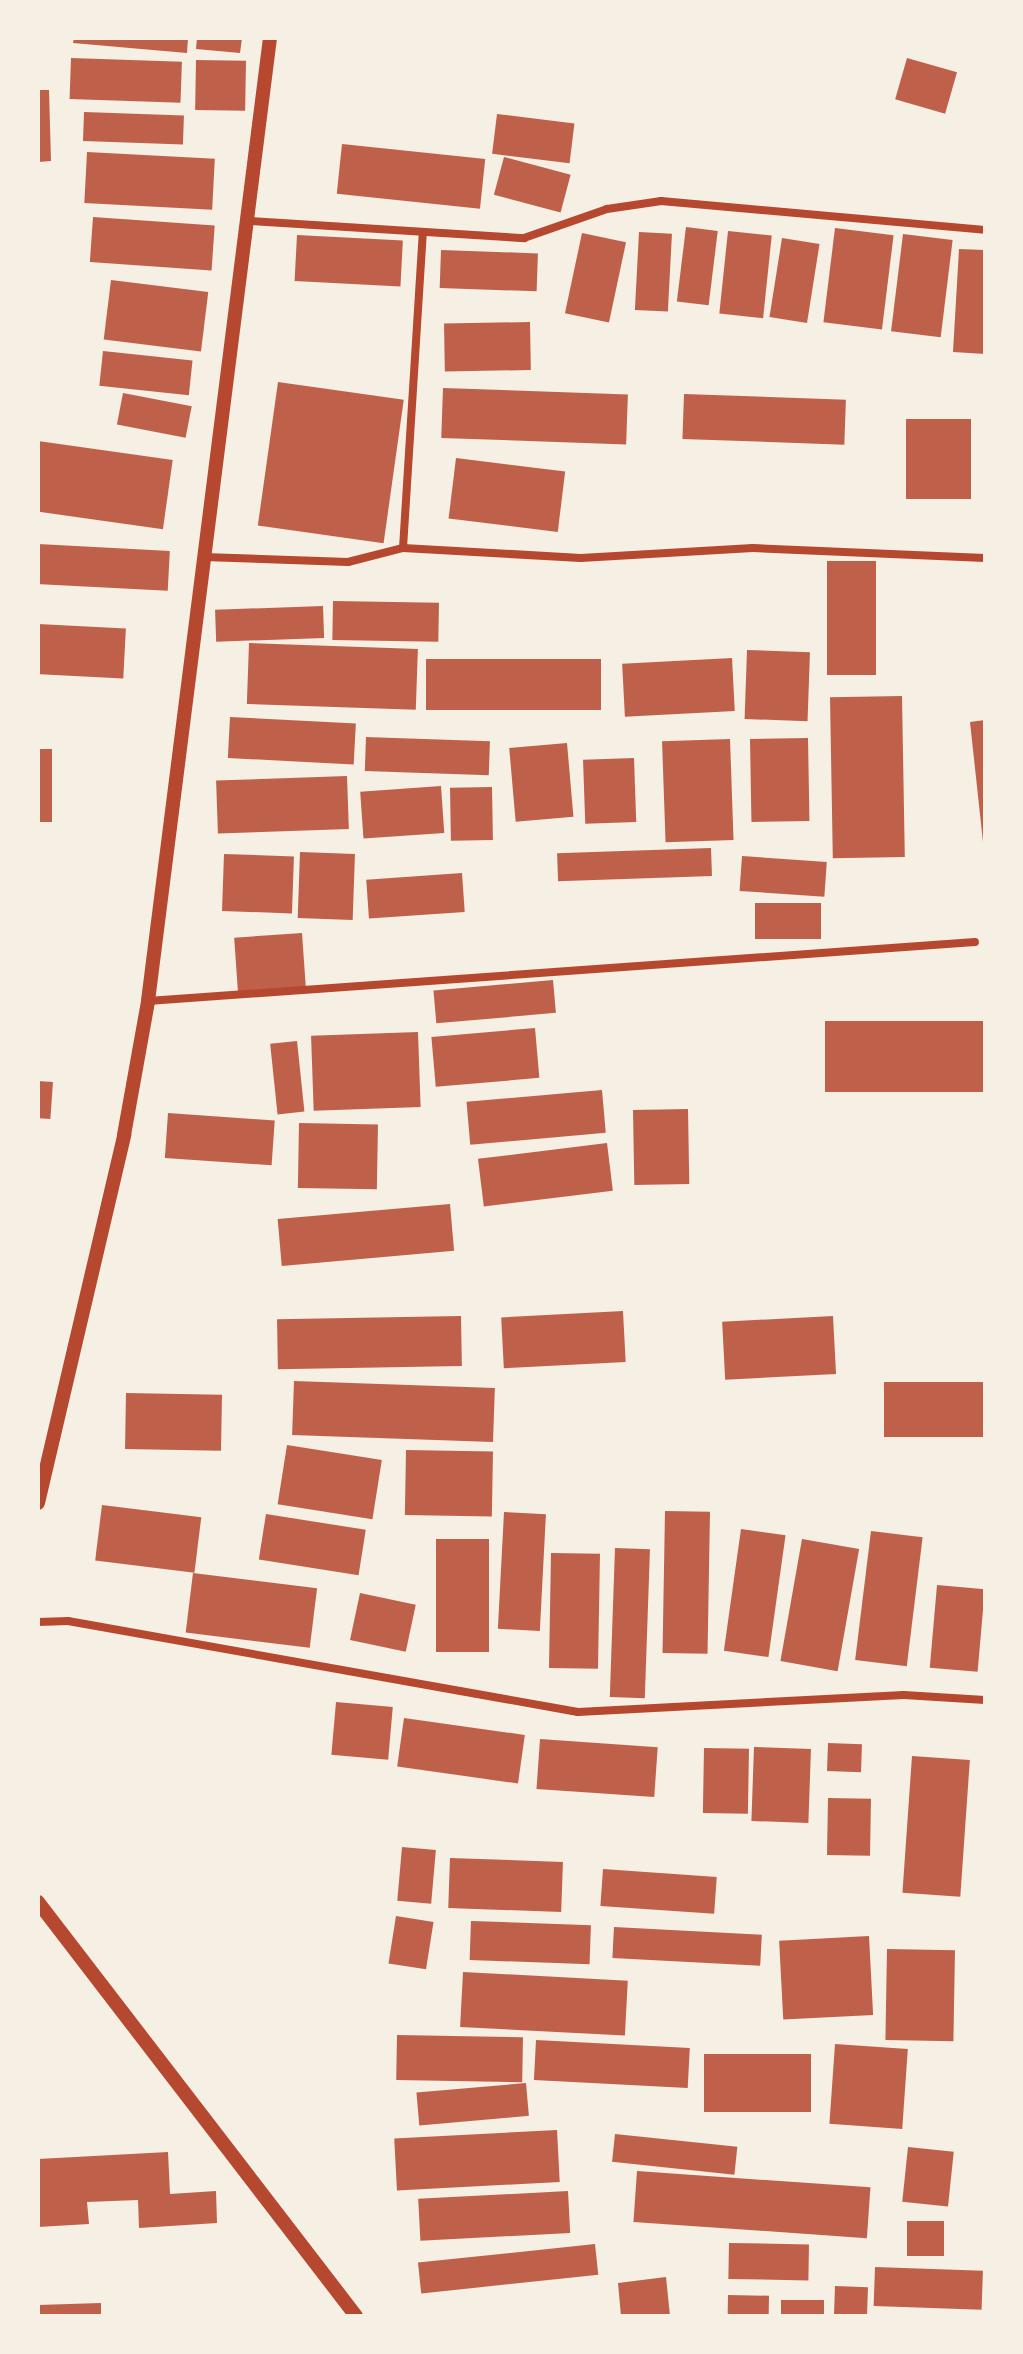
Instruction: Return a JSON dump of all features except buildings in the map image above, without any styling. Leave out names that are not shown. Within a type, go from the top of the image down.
[{"type":"street","points":[[38,1503],[124,1135],[148,1001],[204,557],[251,221],[270,38]]},
{"type":"street","points":[[251,221],[524,238],[607,209],[661,201],[985,230]]},
{"type":"street","points":[[403,548],[423,234]]},
{"type":"street","points":[[204,557],[348,562],[403,548],[581,558],[753,548],[985,558]]},
{"type":"street","points":[[148,1001],[975,942]]},
{"type":"street","points":[[38,1622],[68,1621],[578,1712],[904,1695],[985,1700]]},
{"type":"street","points":[[38,1902],[356,2316]]}]
